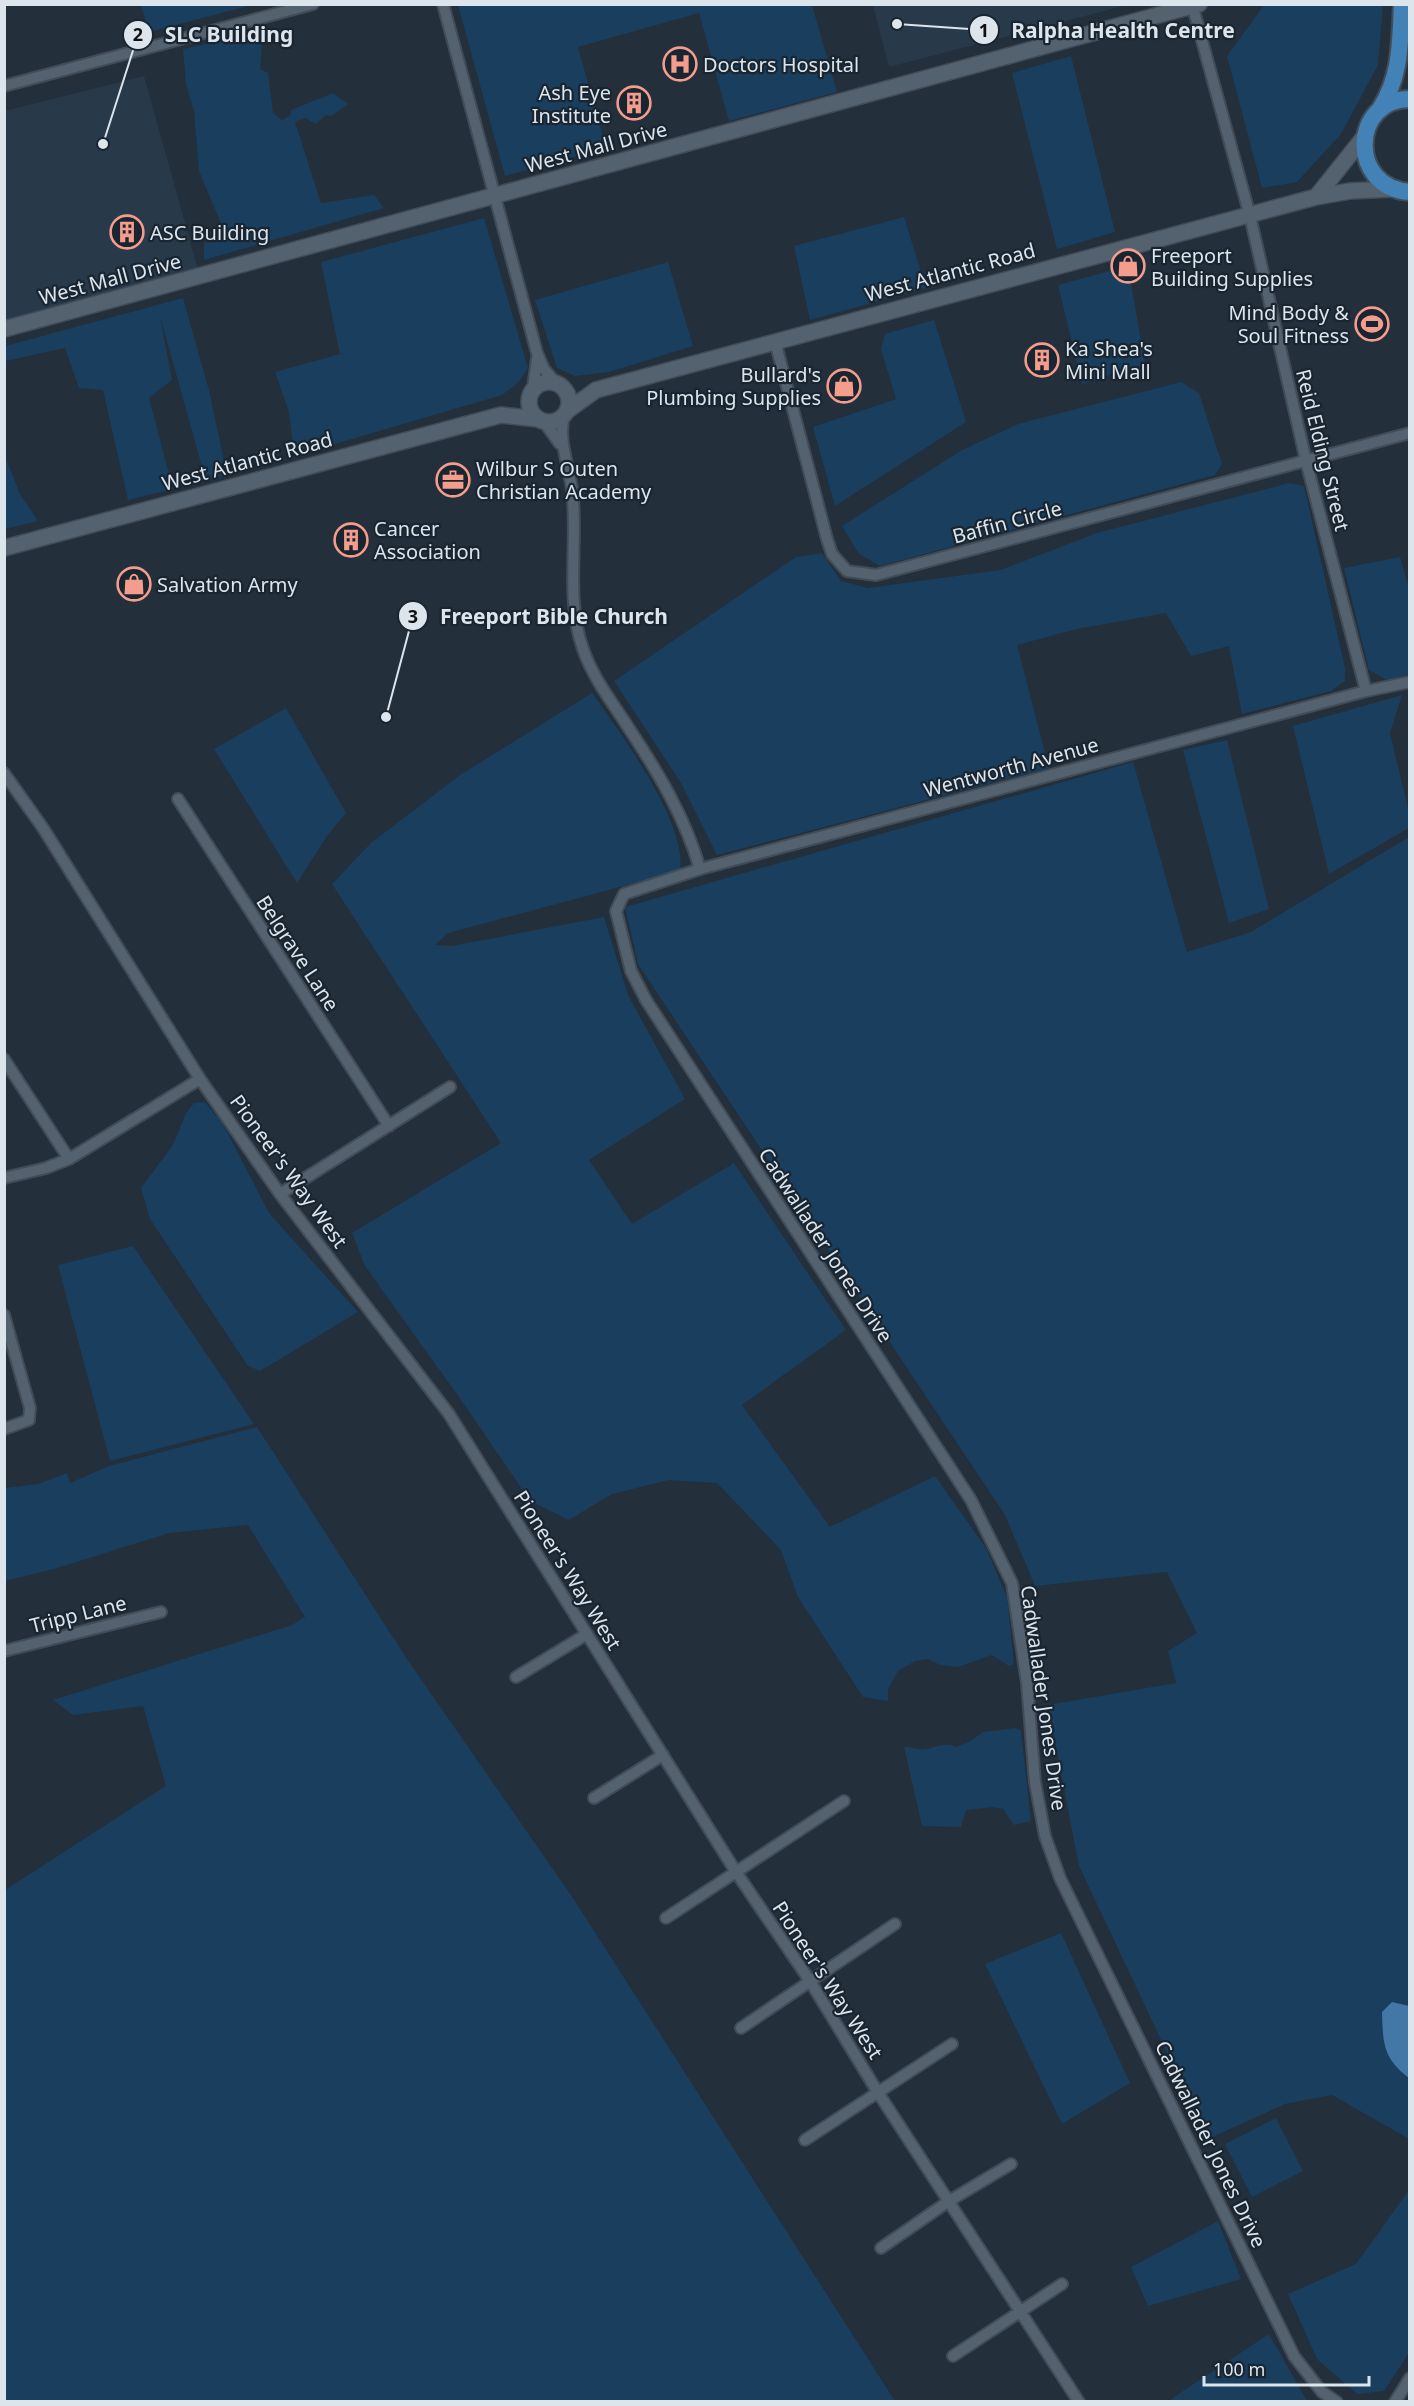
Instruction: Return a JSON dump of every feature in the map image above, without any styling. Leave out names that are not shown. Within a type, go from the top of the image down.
[{"type":"main road","points":[[1316,197],[1364,136],[1390,93],[1398,68],[1402,4]]},
{"type":"main road","name":"West Mall Drive","points":[[4,329],[276,258],[494,195],[578,175],[1194,5]]},
{"type":"main road","points":[[1378,112],[1389,104],[1410,99]]},
{"type":"main road","points":[[1364,136],[1366,162],[1372,173],[1392,189],[1410,192]]},
{"type":"main road","name":"West Atlantic Road","points":[[4,548],[501,416],[555,421],[596,390],[1316,197],[1350,191],[1392,189]]},
{"type":"main road","name":"West Atlantic Road","points":[[501,416],[541,383],[596,390]]},
{"type":"main road","points":[[557,384],[568,397],[565,413]]},
{"type":"main road","points":[[532,390],[530,409],[541,420]]},
{"type":"street","points":[[4,86],[313,4]]},
{"type":"street","points":[[442,4],[537,353],[544,369],[557,384]]},
{"type":"street","name":"Reid Elding Street","points":[[1194,5],[1250,216],[1306,461],[1366,691]]},
{"type":"street","name":"Baffin Circle","points":[[775,341],[827,539],[832,554],[847,571],[876,575],[1410,433]]},
{"type":"street","points":[[532,390],[537,371],[537,353]]},
{"type":"street","points":[[565,413],[561,432],[573,498],[576,622],[582,648],[592,672],[662,778],[692,843],[700,869]]},
{"type":"street","points":[[541,420],[563,449]]},
{"type":"street","name":"Wentworth Avenue","points":[[624,894],[700,869],[1366,691],[1410,682]]},
{"type":"street","name":"Pioneer's Way West","points":[[4,773],[43,828],[200,1079],[280,1194],[449,1414],[736,1872],[810,1981],[877,2091],[1078,2402]]},
{"type":"street","name":"Belgrave Lane","points":[[178,800],[389,1126]]},
{"type":"street","name":"Cadwallader Jones Drive","points":[[624,894],[616,911],[619,932],[631,971],[646,1000],[970,1500],[1012,1583],[1027,1683],[1035,1782],[1045,1836],[1060,1878],[1294,2356],[1322,2392],[1337,2402]]},
{"type":"street","points":[[4,1059],[69,1159]]},
{"type":"street","points":[[4,1178],[46,1168],[69,1159],[200,1079]]},
{"type":"street","points":[[280,1194],[450,1087]]},
{"type":"street","points":[[4,1315],[30,1408],[29,1420],[4,1429]]},
{"type":"street","name":"Tripp Lane","points":[[4,1651],[161,1612]]},
{"type":"street","points":[[516,1677],[587,1634]]},
{"type":"street","points":[[594,1798],[663,1755]]},
{"type":"street","points":[[666,1918],[844,1801]]},
{"type":"street","points":[[741,2028],[895,1924]]},
{"type":"street","points":[[805,2140],[952,2044]]},
{"type":"street","points":[[881,2248],[949,2201],[1011,2164]]},
{"type":"street","points":[[953,2356],[1062,2284]]},
{"type":"street","points":[[1395,2402],[1410,2378]]},
{"type":"shaded area","points":[[141,4],[252,5],[149,32]]},
{"type":"shaded area","points":[[873,4],[1127,5],[889,67]]},
{"type":"shaded area","points":[[458,5],[812,5],[837,92],[729,121],[699,13],[578,47],[606,148],[505,176]]},
{"type":"shaded area","points":[[1264,5],[1383,5],[1378,65],[1341,134],[1297,182],[1262,188],[1227,56]]},
{"type":"shaded area","points":[[255,33],[262,47],[260,69],[268,73],[273,113],[282,120],[290,116],[291,110],[333,93],[348,104],[332,116],[326,115],[316,124],[305,118],[295,122],[321,203],[374,195],[384,208],[204,260],[204,243],[225,233],[199,171],[194,111],[186,84],[183,49]]},
{"type":"shaded area","points":[[1071,56],[1115,232],[1057,249],[1012,73]]},
{"type":"shaded area","points":[[144,76],[200,277],[5,329],[5,111]]},
{"type":"shaded area","points":[[904,217],[926,288],[810,320],[794,246]]},
{"type":"shaded area","points":[[484,218],[528,368],[519,382],[502,395],[294,456],[289,412],[275,372],[340,354],[321,262]]},
{"type":"shaded area","points":[[668,262],[693,346],[609,372],[575,376],[557,368],[535,300]]},
{"type":"shaded area","points":[[1128,266],[1145,364],[1082,384],[1058,285]]},
{"type":"shaded area","points":[[183,298],[209,390],[227,475],[206,481],[160,316],[172,380],[149,398],[173,489],[128,500],[103,390],[79,388],[65,348],[5,361],[5,346]]},
{"type":"shaded area","points":[[934,320],[966,422],[835,506],[813,427],[896,399],[881,349],[885,334]]},
{"type":"shaded area","points":[[1181,382],[1199,393],[1222,464],[1215,475],[880,566],[859,554],[842,526],[962,450],[1018,424]]},
{"type":"shaded area","points":[[4,454],[20,494],[38,521],[5,529]]},
{"type":"shaded area","points":[[1289,483],[1304,486],[1345,668],[1345,681],[1331,691],[1242,714],[1229,646],[1191,656],[1166,613],[1077,629],[1017,645],[1049,768],[717,855],[681,783],[614,681],[796,557],[822,553],[841,581],[868,588],[1000,570],[1097,533]]},
{"type":"shaded area","points":[[1400,557],[1409,588],[1409,675],[1388,681],[1369,670],[1344,568]]},
{"type":"shaded area","points":[[592,693],[650,779],[663,804],[674,829],[680,851],[680,871],[448,933],[435,945],[452,946],[604,917],[628,995],[685,1099],[589,1160],[632,1224],[734,1163],[846,1330],[742,1405],[830,1527],[935,1476],[986,1548],[1007,1597],[1014,1664],[1009,1666],[992,1655],[958,1667],[940,1665],[928,1659],[915,1661],[898,1671],[888,1689],[888,1701],[863,1697],[798,1597],[781,1550],[717,1483],[669,1480],[612,1494],[569,1520],[530,1501],[365,1266],[352,1233],[501,1143],[332,884],[371,843],[460,775]]},
{"type":"shaded area","points":[[1402,695],[1390,733],[1409,812],[1409,828],[1329,874],[1293,726]]},
{"type":"shaded area","points":[[286,708],[346,813],[327,836],[297,883],[214,749]]},
{"type":"shaded area","points":[[1227,740],[1269,909],[1229,923],[1183,750]]},
{"type":"shaded area","points":[[1133,762],[1187,952],[1251,932],[1409,837],[1409,2139],[1332,2095],[1285,2104],[1208,2139],[1079,1866],[1048,1705],[1176,1683],[1168,1651],[1197,1633],[1167,1572],[1035,1586],[1005,1515],[638,964],[625,907]]},
{"type":"shaded area","points":[[205,1102],[223,1124],[269,1213],[358,1312],[260,1371],[248,1366],[150,1219],[141,1188],[173,1145],[186,1113],[194,1103]]},
{"type":"shaded area","points":[[133,1246],[254,1424],[110,1461],[58,1265]]},
{"type":"shaded area","points":[[257,1427],[407,1659],[573,1898],[895,2401],[5,2401],[5,1890],[166,1786],[143,1706],[73,1715],[53,1700],[292,1625],[305,1617],[248,1525],[169,1533],[54,1569],[5,1581],[5,1488],[38,1484],[67,1473],[70,1483],[109,1466]]},
{"type":"shaded area","points":[[1016,1728],[1021,1731],[1031,1821],[1014,1825],[1003,1809],[993,1807],[966,1810],[961,1827],[922,1826],[904,1747],[923,1749],[951,1745],[956,1747],[967,1743],[983,1732]]},
{"type":"shaded area","points":[[1061,1933],[1130,2083],[1062,2124],[985,1964]]},
{"type":"shaded area","points":[[1392,2002],[1409,2006],[1409,2078],[1389,2057],[1384,2042],[1382,2012]]},
{"type":"shaded area","points":[[1276,2118],[1303,2171],[1252,2197],[1225,2144]]},
{"type":"shaded area","points":[[1409,2190],[1409,2353],[1384,2391],[1357,2394],[1317,2359],[1288,2294],[1356,2264]]},
{"type":"shaded area","points":[[1218,2221],[1241,2279],[1148,2306],[1131,2267]]},
{"type":"shaded area","points":[[1269,2334],[1307,2401],[1172,2401],[1171,2399]]},
{"type":"place","name":"Ralpha Health Centre","points":[[897,24]]},
{"type":"place","name":"Doctors Hospital","points":[[680,64]]},
{"type":"place","name":"Ash Eye Institute","points":[[634,103]]},
{"type":"place","name":"SLC Building","points":[[103,144]]},
{"type":"place","name":"ASC Building","points":[[127,232]]},
{"type":"place","name":"Freeport Building Supplies","points":[[1128,266]]},
{"type":"place","name":"Mind Body & Soul Fitness","points":[[1372,324]]},
{"type":"place","name":"Ka Shea's Mini Mall","points":[[1042,360]]},
{"type":"place","name":"Bullard's Plumbing Supplies","points":[[844,386]]},
{"type":"place","name":"Wilbur S Outen Christian Academy","points":[[453,480]]},
{"type":"place","name":"Cancer Association","points":[[351,540]]},
{"type":"place","name":"Salvation Army","points":[[134,584]]},
{"type":"place","name":"Freeport Bible Church","points":[[386,717]]}]
